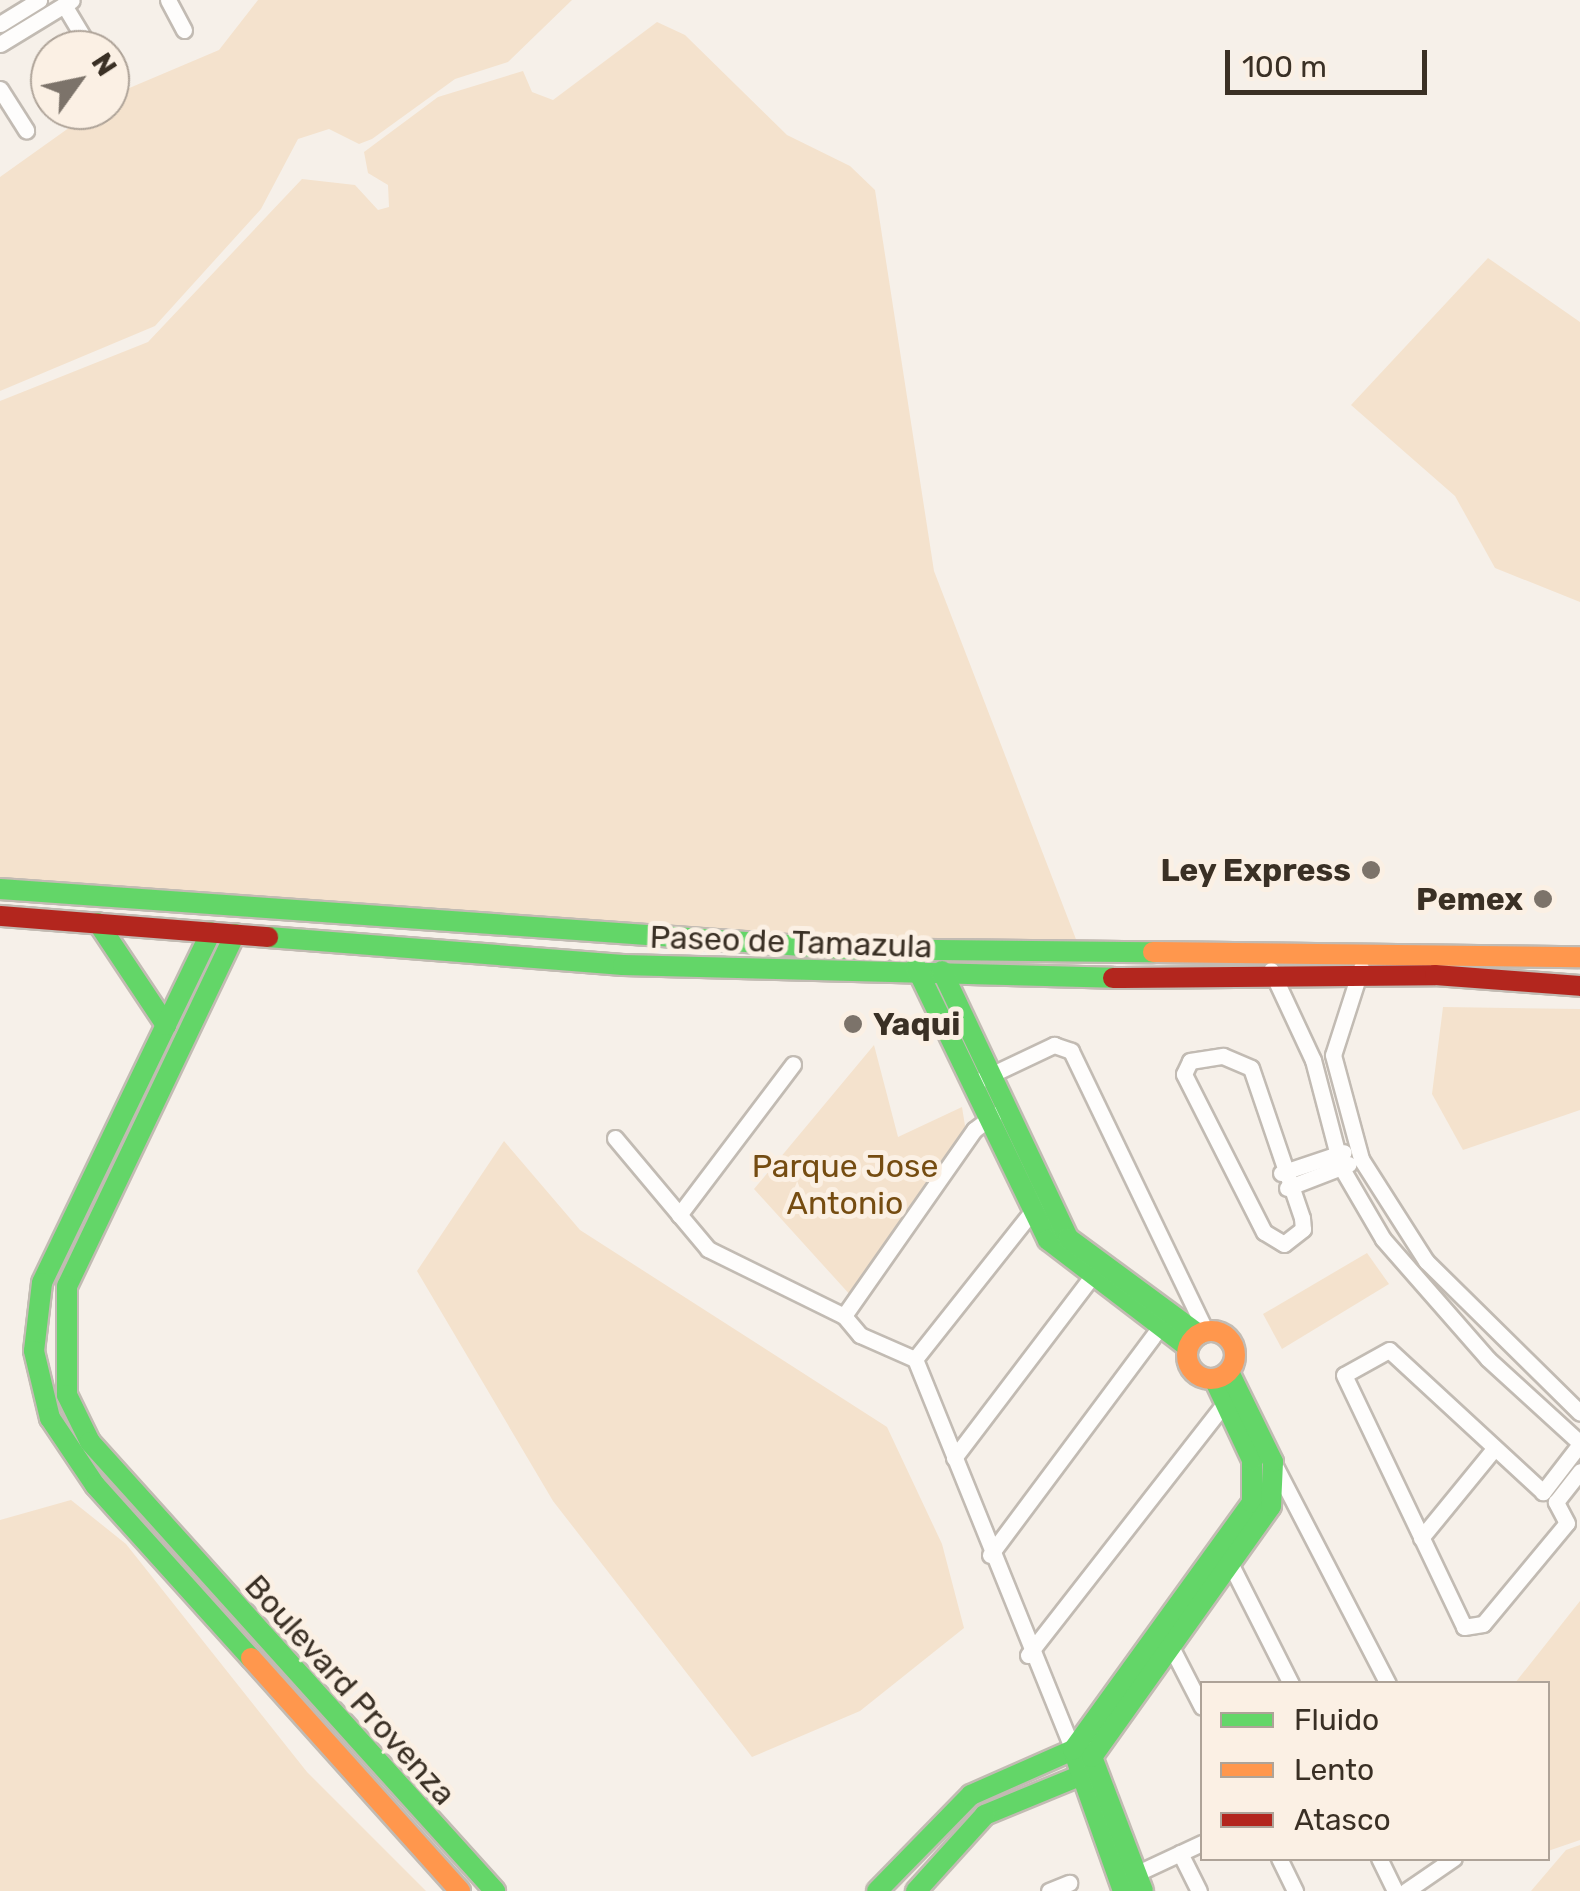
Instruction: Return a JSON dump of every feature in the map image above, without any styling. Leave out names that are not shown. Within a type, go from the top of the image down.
[{"type":"street","points":[[0,24],[39,0]]},
{"type":"street","points":[[168,0],[184,30]]},
{"type":"street","points":[[0,44],[68,3],[81,30]]},
{"type":"street","points":[[0,89],[26,130]]},
{"type":"street","name":"Paseo de Tamazula","points":[[0,889],[910,950],[1366,950],[1577,957]]},
{"type":"street","name":"Paseo de Tamazula","points":[[0,916],[920,977],[1360,975],[1580,986]]},
{"type":"street","points":[[98,924],[166,1025]]},
{"type":"street","name":"Boulevard Provenza","points":[[210,932],[42,1283],[38,1385],[65,1448],[181,1561],[495,1891]]},
{"type":"street","name":"Boulevard Provenza","points":[[235,934],[109,1206],[67,1286],[66,1395],[90,1442],[181,1561],[457,1888],[470,1866]]},
{"type":"street","points":[[910,950],[920,977],[978,1081],[1038,1204],[1096,1271],[1160,1327],[1232,1343],[1227,1385],[1252,1460],[1252,1503],[1166,1638],[1082,1754],[1078,1777],[1130,1884]]},
{"type":"street","points":[[1283,950],[1268,975],[1309,1048],[1339,1161],[1383,1239],[1412,1274],[1580,1444],[1549,1497]]},
{"type":"street","points":[[1366,950],[1337,1046],[1340,1096],[1359,1153],[1400,1226],[1426,1260],[1580,1413]]},
{"type":"street","points":[[937,951],[978,1081]]},
{"type":"street","points":[[1497,979],[1577,957]]},
{"type":"street","points":[[978,1081],[1054,1045],[1071,1051],[1197,1338],[1192,1370],[1227,1385],[1273,1462],[1386,1681]]},
{"type":"street","points":[[1309,1048],[1337,1046]]},
{"type":"street","points":[[1235,1057],[1251,1068],[1284,1180],[1304,1224],[1281,1245],[1264,1232],[1186,1063],[1235,1057]]},
{"type":"street","points":[[679,1215],[793,1064]]},
{"type":"street","points":[[1322,1100],[1340,1096]]},
{"type":"street","points":[[844,1316],[994,1115]]},
{"type":"street","points":[[615,1138],[708,1249],[844,1316],[860,1335],[915,1358],[1028,1655],[1082,1754],[1130,1884]]},
{"type":"street","points":[[1284,1180],[1359,1153]]},
{"type":"street","points":[[85,1193],[109,1206]]},
{"type":"street","points":[[915,1358],[1038,1204]]},
{"type":"street","points":[[1383,1239],[1400,1226]]},
{"type":"street","points":[[1412,1274],[1414,1262],[1426,1260]]},
{"type":"street","points":[[1096,1271],[1197,1338]]},
{"type":"street","points":[[954,1458],[1096,1271]]},
{"type":"street","points":[[990,1555],[1160,1327]]},
{"type":"street","points":[[1388,1350],[1492,1450],[1549,1497],[1567,1523],[1478,1628],[1460,1621],[1346,1369],[1388,1350]]},
{"type":"street","points":[[1028,1655],[1227,1385]]},
{"type":"street","points":[[1421,1538],[1492,1450]]},
{"type":"street","points":[[1166,1638],[1232,1566],[1270,1506],[1273,1462]]},
{"type":"street","points":[[1549,1497],[1580,1471]]},
{"type":"street","points":[[1232,1566],[1290,1681]]},
{"type":"street","points":[[1166,1638],[1200,1702]]},
{"type":"street","points":[[876,1891],[936,1835],[971,1795],[1082,1754]]},
{"type":"street","points":[[916,1891],[997,1808],[1078,1777]]},
{"type":"street","points":[[936,1835],[954,1852]]},
{"type":"street","points":[[1130,1884],[1200,1844]]},
{"type":"street","points":[[1180,1854],[1199,1891]]},
{"type":"street","points":[[1280,1861],[1295,1891]]},
{"type":"street","points":[[1380,1861],[1395,1891]]},
{"type":"street","points":[[1414,1889],[1450,1861]]},
{"type":"street","points":[[1049,1891],[1068,1882]]},
{"type":"green space","points":[[258,0],[572,0],[508,62],[455,79],[372,139],[359,144],[329,129],[298,139],[261,209],[155,326],[0,391],[0,177],[66,130],[130,130],[130,88],[219,50]]},
{"type":"green space","points":[[657,22],[685,35],[787,135],[850,166],[875,190],[934,571],[1079,947],[908,948],[0,886],[0,401],[148,342],[302,179],[355,185],[378,210],[389,207],[388,185],[368,173],[364,152],[438,97],[523,71],[532,92],[553,100]]},
{"type":"green space","points":[[1488,258],[1580,322],[1580,602],[1495,568],[1455,496],[1351,405]]},
{"type":"green space","points":[[1443,1007],[1580,1009],[1580,1110],[1463,1150],[1432,1094]]},
{"type":"green space","name":"Parque Jose Antonio","points":[[874,1045],[898,1137],[962,1107],[966,1132],[852,1297],[754,1189]]},
{"type":"green space","points":[[504,1141],[580,1230],[887,1427],[942,1544],[964,1628],[860,1711],[752,1757],[553,1501],[417,1271]]},
{"type":"green space","points":[[1367,1253],[1389,1284],[1282,1349],[1263,1314]]},
{"type":"green space","points":[[71,1500],[126,1544],[307,1772],[426,1891],[0,1891],[0,1520]]},
{"type":"green space","points":[[1580,1601],[1580,1840],[1550,1850],[1550,1681],[1517,1681]]},
{"type":"green space","points":[[1580,1845],[1580,1891],[1531,1891],[1566,1850]]},
{"type":"traffic: fast","points":[[0,889],[844,949],[1153,952]]},
{"type":"traffic: fast","points":[[98,923],[166,1025],[42,1283],[34,1351],[50,1418],[95,1485],[251,1658]]},
{"type":"traffic: fast","points":[[166,1025],[211,932]]},
{"type":"traffic: fast","points":[[235,934],[67,1286],[67,1395],[90,1442],[495,1891]]},
{"type":"traffic: fast","points":[[268,937],[623,965],[1113,978]]},
{"type":"traffic: fast","points":[[916,967],[1048,1240],[1188,1347]]},
{"type":"traffic: fast","points":[[942,971],[1068,1238],[1198,1334]]},
{"type":"traffic: fast","points":[[1143,1891],[1092,1757],[1271,1506],[1273,1462],[1229,1372]]},
{"type":"traffic: fast","points":[[1123,1891],[1073,1750],[1252,1503],[1252,1460],[1214,1379]]},
{"type":"traffic: fast","points":[[877,1891],[971,1795],[1073,1750],[1092,1757],[1077,1777],[985,1815],[916,1891]]},
{"type":"traffic: slow","points":[[1153,952],[1580,957]]},
{"type":"traffic: slow","points":[[1211,1331],[1228,1338],[1235,1355],[1228,1372],[1211,1379],[1194,1372],[1187,1355],[1194,1338],[1211,1331]]},
{"type":"traffic: slow","points":[[251,1658],[460,1891]]},
{"type":"traffic: jam","points":[[0,916],[268,937]]},
{"type":"traffic: jam","points":[[1113,978],[1435,975],[1580,986]]},
{"type":"place","name":"Ley Express","points":[[1371,870]]},
{"type":"place","name":"Pemex","points":[[1543,899]]},
{"type":"place","name":"Yaqui","points":[[853,1024]]}]
